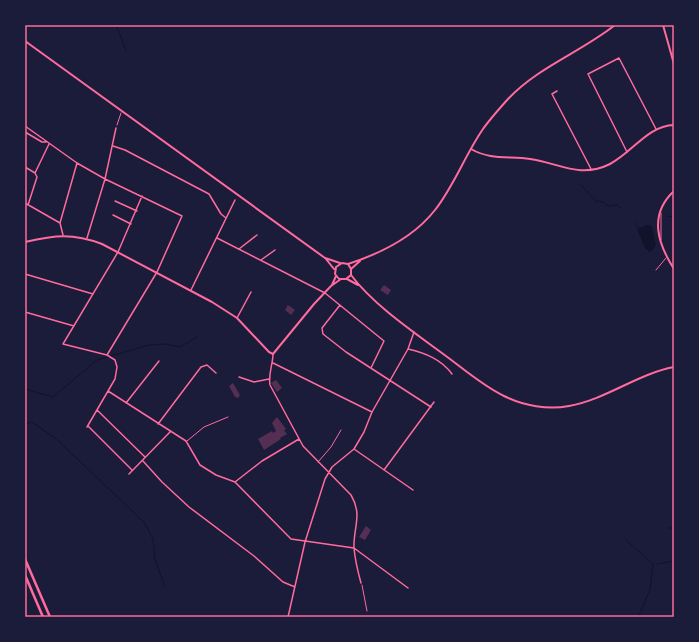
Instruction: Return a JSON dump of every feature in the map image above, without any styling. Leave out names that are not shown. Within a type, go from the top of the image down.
[{"type":"highway","points":[[25,559],[50,617]]},
{"type":"highway","points":[[25,575],[43,617]]},
{"type":"street","points":[[325,258],[348,264],[361,260],[397,242],[434,212],[471,149],[496,113],[525,84],[601,36],[615,25]]},
{"type":"street","points":[[663,25],[674,64]]},
{"type":"street","points":[[25,41],[325,258],[335,270],[336,276],[331,286],[306,312],[273,354],[273,363],[269,379],[271,390],[299,439],[356,503],[358,515],[354,548],[361,583]]},
{"type":"street","points":[[627,152],[588,74],[620,58],[656,129]]},
{"type":"street","points":[[557,91],[552,94],[591,169]]},
{"type":"street","points":[[471,149],[493,157],[532,159],[573,170],[591,169],[610,164],[656,129],[674,125]]},
{"type":"street","points":[[25,126],[77,163],[105,179],[182,216],[157,272],[107,355]]},
{"type":"street","points":[[87,238],[105,179],[116,128]]},
{"type":"street","points":[[25,132],[42,142],[46,142]]},
{"type":"street","points":[[28,205],[37,177],[35,173],[49,144]]},
{"type":"street","points":[[113,146],[125,150],[209,194],[221,214],[226,218]]},
{"type":"street","points":[[63,235],[60,223],[77,163]]},
{"type":"street","points":[[25,167],[35,173]]},
{"type":"street","points":[[674,191],[660,211],[657,225],[661,244],[674,269]]},
{"type":"street","points":[[132,470],[87,427],[115,379],[117,367],[115,360],[107,355],[63,344],[118,252],[137,211],[142,196]]},
{"type":"street","points":[[191,290],[235,200]]},
{"type":"street","points":[[115,201],[137,211]]},
{"type":"street","points":[[25,203],[60,223]]},
{"type":"street","points":[[113,215],[131,224]]},
{"type":"street","points":[[25,242],[63,235],[87,238],[118,252],[191,290],[237,318],[269,352],[273,354]]},
{"type":"street","points":[[239,249],[257,235]]},
{"type":"street","points":[[217,238],[325,293],[384,341],[371,368]]},
{"type":"street","points":[[261,260],[275,250]]},
{"type":"street","points":[[351,269],[361,260]]},
{"type":"street","points":[[335,270],[340,263]]},
{"type":"street","points":[[348,264],[351,269],[351,275],[359,285],[414,332],[490,388],[510,399],[539,407],[569,406],[586,402],[657,371],[674,367]]},
{"type":"street","points":[[25,274],[94,294]]},
{"type":"street","points":[[346,279],[351,275]]},
{"type":"street","points":[[336,276],[359,285]]},
{"type":"street","points":[[331,286],[341,279]]},
{"type":"street","points":[[237,318],[251,292]]},
{"type":"street","points":[[340,305],[322,328],[323,334],[346,352],[390,379],[431,408]]},
{"type":"street","points":[[25,312],[74,326]]},
{"type":"street","points":[[288,617],[305,542],[320,491],[328,472],[354,449],[364,432],[372,412],[408,349],[414,332]]},
{"type":"street","points":[[408,349],[426,353],[448,368],[452,374]]},
{"type":"street","points":[[126,403],[159,361]]},
{"type":"street","points":[[273,363],[324,390],[372,412]]},
{"type":"street","points":[[158,424],[202,367],[207,365],[216,373]]},
{"type":"street","points":[[239,377],[254,382],[269,379]]},
{"type":"street","points":[[108,391],[186,441],[200,464],[216,475],[235,482],[286,535],[296,541],[354,548],[408,588]]},
{"type":"street","points":[[384,470],[434,402]]},
{"type":"street","points":[[97,410],[145,458]]},
{"type":"street","points":[[129,474],[170,432]]},
{"type":"street","points":[[235,482],[262,461],[299,439]]},
{"type":"street","points":[[354,449],[414,490]]},
{"type":"street","points":[[143,461],[162,482],[189,507],[254,556],[283,582],[295,587]]},
{"type":"lane","points":[[660,211],[662,235],[661,244]]},
{"type":"lane","points":[[656,270],[667,258]]},
{"type":"lane","points":[[186,441],[204,427],[228,417]]},
{"type":"lane","points":[[318,462],[331,447],[341,430]]},
{"type":"path","points":[[117,125],[123,112]]},
{"type":"path","points":[[361,583],[367,611]]},
{"type":"shaded area","points":[[647,225],[652,226],[656,246],[650,252],[645,248],[637,229]]},
{"type":"building","points":[[384,285],[391,290],[388,295],[380,290]]},
{"type":"building","points":[[288,305],[295,310],[291,315],[285,310]]},
{"type":"building","points":[[276,380],[282,388],[277,392],[271,383]]},
{"type":"building","points":[[233,383],[240,395],[238,398],[235,397],[229,386]]},
{"type":"building","points":[[277,417],[286,429],[284,430],[287,434],[264,450],[258,439],[272,431],[273,433],[276,431],[272,423]]},
{"type":"building","points":[[366,526],[371,530],[365,540],[359,537]]},
{"type":"waterway","points":[[116,25],[126,50]]},
{"type":"waterway","points":[[581,185],[596,201],[603,202],[608,206],[617,205],[621,208]]},
{"type":"waterway","points":[[667,216],[674,217]]},
{"type":"waterway","points":[[635,223],[638,228]]},
{"type":"waterway","points":[[25,389],[53,397],[97,360],[149,345],[166,344],[180,347],[197,337]]},
{"type":"waterway","points":[[25,424],[32,422],[55,438],[144,522],[153,539],[155,559],[165,587]]},
{"type":"waterway","points":[[668,528],[674,528]]},
{"type":"waterway","points":[[626,540],[653,564],[650,590],[638,617]]},
{"type":"waterway","points":[[657,564],[674,561]]}]
